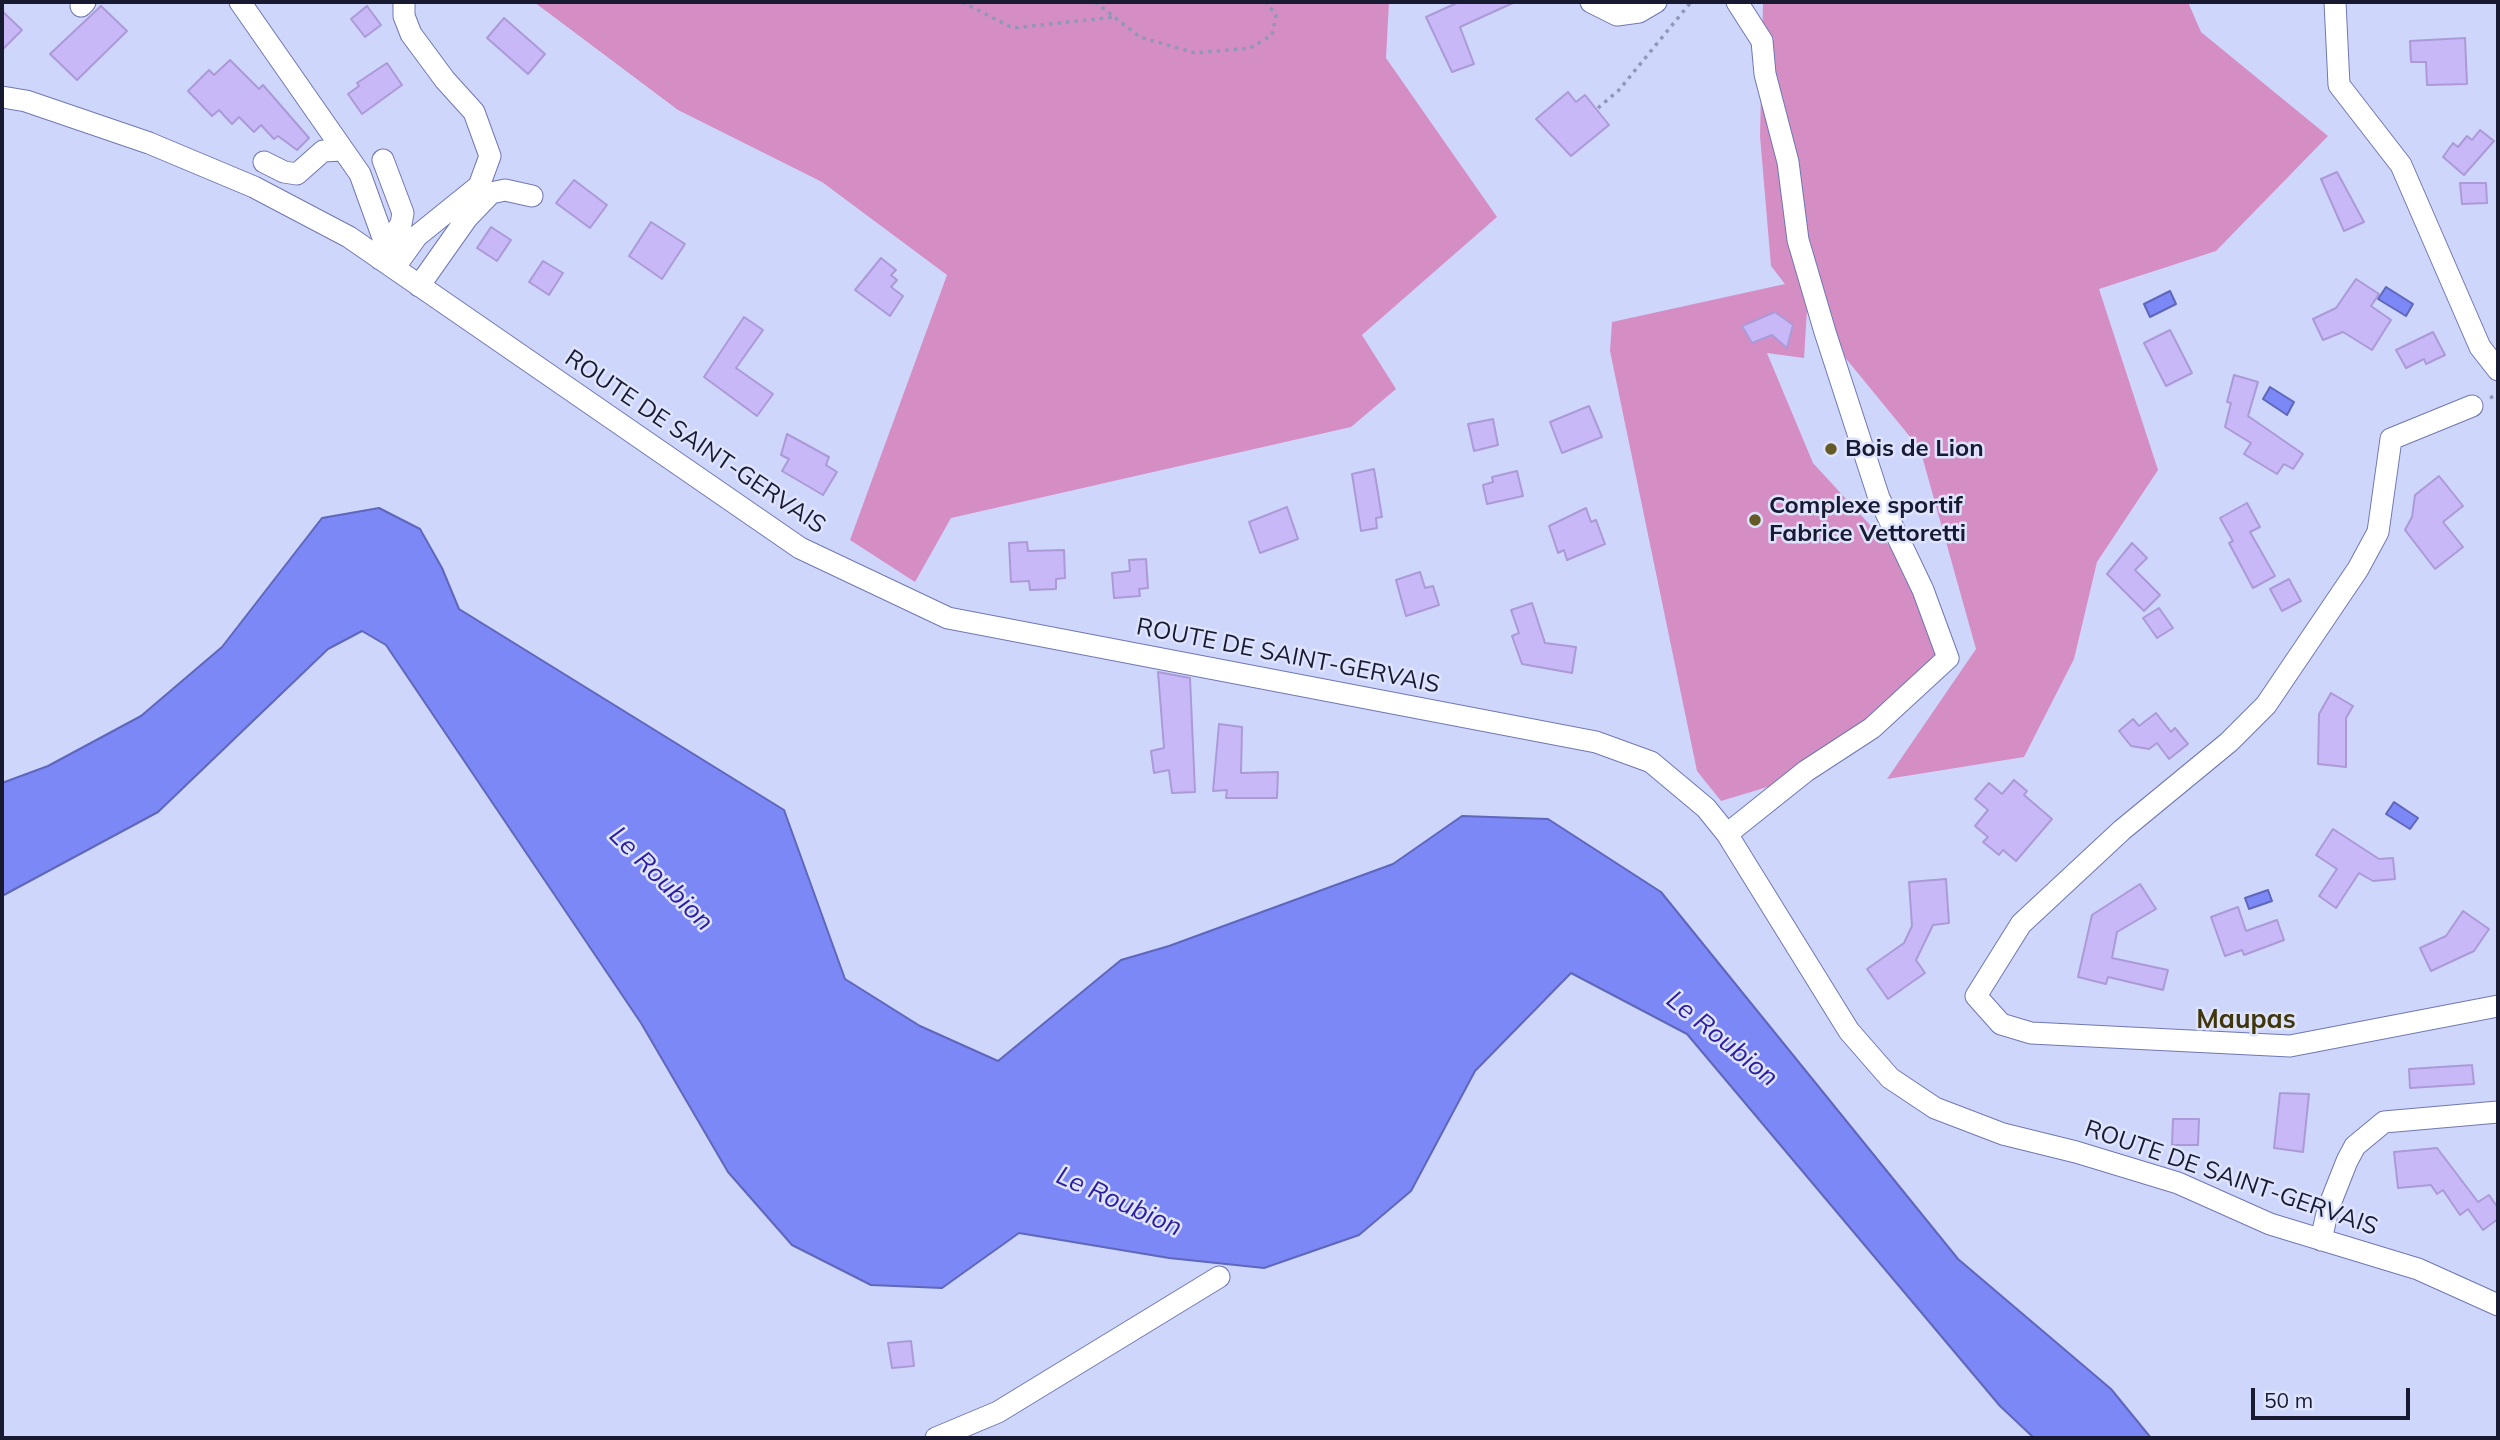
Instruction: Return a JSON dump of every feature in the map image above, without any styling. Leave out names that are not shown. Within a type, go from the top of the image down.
[{"type":"street","points":[[240,2],[360,174],[387,258]]},
{"type":"street","points":[[387,258],[479,186],[490,156],[474,112],[445,80],[411,34],[404,16],[404,2]]},
{"type":"street","points":[[1591,2],[1617,15],[1639,12],[1656,2]]},
{"type":"street","points":[[1727,834],[1806,771],[1872,728],[1948,658],[1923,590],[1879,498],[1829,345],[1798,240],[1788,162],[1765,74],[1762,41],[1737,2]]},
{"type":"street","points":[[2335,2],[2339,85],[2401,164],[2480,347],[2498,370]]},
{"type":"street","name":"ROUTE DE SAINT-GERVAIS","points":[[2,97],[26,101],[149,143],[254,187],[349,237],[387,258],[419,286],[800,548],[948,618],[1596,742],[1651,762],[1706,808],[1727,834],[1849,1031],[1890,1078],[1935,1108],[2004,1135],[2076,1152],[2178,1184],[2270,1224],[2418,1269],[2498,1304]]},
{"type":"street","points":[[264,162],[285,173],[297,174],[323,151],[342,150]]},
{"type":"street","points":[[383,160],[398,193],[403,213],[387,258]]},
{"type":"street","points":[[419,286],[467,218],[491,193],[505,190],[532,195]]},
{"type":"street","points":[[2472,406],[2391,439],[2378,532],[2358,569],[2274,693],[2229,742],[2122,830],[2021,924],[1976,996],[2001,1024],[2031,1033],[2290,1046],[2498,1006]]},
{"type":"street","points":[[2321,1240],[2328,1209],[2355,1146],[2384,1122],[2498,1112]]},
{"type":"street","points":[[936,1438],[998,1412],[1219,1277]]},
{"type":"path","points":[[962,2],[1013,28],[1115,17]]},
{"type":"path","points":[[1095,2],[1140,37],[1195,52],[1250,48],[1272,35],[1276,15],[1266,2]]},
{"type":"path","points":[[1598,108],[1619,90],[1691,2]]},
{"type":"shaded area","points":[[534,2],[1389,2],[1386,58],[1497,217],[1362,335],[1396,389],[1351,427],[951,518],[915,582],[850,540],[947,275],[822,182],[678,110]]},
{"type":"shaded area","points":[[1763,2],[2188,2],[2201,32],[2328,136],[2216,251],[2099,289],[2158,470],[2097,562],[2074,659],[2024,757],[1887,779],[1976,649],[1920,449],[1807,311],[1804,358],[1767,353],[1813,463],[1917,576],[1939,650],[1917,684],[1794,779],[1721,801],[1697,771],[1610,351],[1612,322],[1785,284],[1771,266],[1760,136]]},
{"type":"water","points":[[2386,287],[2413,304],[2406,316],[2378,299]]},
{"type":"water","points":[[2170,291],[2176,304],[2150,317],[2144,304]]},
{"type":"water","points":[[2270,387],[2294,402],[2287,415],[2263,399]]},
{"type":"water","name":"Le Roubion","points":[[379,508],[420,529],[442,568],[459,609],[784,810],[845,979],[920,1026],[998,1061],[1121,960],[1169,946],[1393,864],[1462,816],[1548,819],[1661,892],[1958,1259],[2111,1389],[2151,1438],[2034,1438],[2000,1406],[1687,1034],[1571,973],[1475,1071],[1411,1191],[1359,1235],[1264,1268],[1169,1258],[1019,1233],[942,1288],[871,1285],[792,1245],[728,1172],[641,1023],[386,645],[362,631],[328,649],[158,812],[2,896],[2,783],[48,766],[141,716],[222,647],[322,518]]},
{"type":"water","points":[[2394,802],[2418,818],[2410,829],[2386,814]]},
{"type":"water","points":[[2268,890],[2272,901],[2249,909],[2245,898]]},
{"type":"building","points":[[1459,2],[1515,2],[1460,27],[1474,64],[1452,72],[1426,17]]},
{"type":"building","points":[[101,6],[127,31],[77,80],[50,54]]},
{"type":"building","points":[[367,6],[381,25],[365,37],[351,19]]},
{"type":"building","points":[[2,11],[22,30],[2,50]]},
{"type":"building","points":[[504,18],[545,54],[528,74],[487,38]]},
{"type":"building","points":[[2465,38],[2467,84],[2427,85],[2426,62],[2411,62],[2410,41]]},
{"type":"building","points":[[230,60],[259,89],[263,85],[309,138],[297,150],[278,136],[274,139],[261,125],[254,132],[239,117],[232,124],[219,110],[212,116],[188,91],[209,70],[214,75]]},
{"type":"building","points":[[387,63],[402,85],[362,114],[348,94],[359,86],[357,83]]},
{"type":"building","points":[[1568,92],[1576,102],[1585,95],[1609,125],[1571,156],[1536,119]]},
{"type":"building","points":[[2480,130],[2494,141],[2464,175],[2443,157],[2453,143],[2458,147],[2467,136],[2472,140]]},
{"type":"building","points":[[2337,172],[2364,222],[2344,231],[2321,179]]},
{"type":"building","points":[[574,180],[607,205],[590,228],[556,203]]},
{"type":"building","points":[[2460,183],[2486,183],[2487,203],[2462,204]]},
{"type":"building","points":[[651,222],[685,244],[662,279],[629,256]]},
{"type":"building","points":[[491,227],[511,240],[497,261],[477,248]]},
{"type":"building","points":[[881,258],[896,270],[891,275],[897,280],[891,287],[903,296],[890,316],[855,290]]},
{"type":"building","points":[[543,261],[563,273],[549,295],[529,282]]},
{"type":"building","points":[[2356,279],[2379,294],[2371,306],[2391,320],[2372,350],[2343,332],[2323,340],[2313,319],[2336,308]]},
{"type":"building","points":[[1775,312],[1793,325],[1787,348],[1772,335],[1752,343],[1742,326]]},
{"type":"building","points":[[744,317],[763,330],[736,368],[773,394],[757,416],[704,377]]},
{"type":"building","points":[[2170,330],[2192,373],[2166,386],[2144,343]]},
{"type":"building","points":[[2433,332],[2445,355],[2426,364],[2424,359],[2406,368],[2396,350]]},
{"type":"building","points":[[2234,375],[2258,382],[2248,416],[2303,454],[2293,469],[2284,464],[2277,474],[2244,454],[2251,443],[2225,427],[2231,403],[2227,402]]},
{"type":"building","points":[[1589,406],[1602,437],[1562,453],[1550,422]]},
{"type":"building","points":[[1493,419],[1498,445],[1474,451],[1468,424]]},
{"type":"building","points":[[787,434],[829,457],[826,465],[837,472],[823,495],[782,471],[789,459],[781,455]]},
{"type":"building","points":[[1374,469],[1382,517],[1376,518],[1377,528],[1361,531],[1352,474]]},
{"type":"building","points":[[1517,471],[1523,496],[1487,504],[1483,485],[1493,482],[1492,477]]},
{"type":"building","points":[[2439,476],[2463,506],[2443,522],[2463,547],[2435,569],[2405,530],[2412,517],[2415,495]]},
{"type":"building","points":[[2247,503],[2260,527],[2250,532],[2275,576],[2253,588],[2229,543],[2233,541],[2220,518]]},
{"type":"building","points":[[1287,507],[1298,539],[1260,553],[1249,522]]},
{"type":"building","points":[[1586,508],[1591,522],[1596,520],[1605,544],[1567,560],[1564,550],[1558,553],[1549,526]]},
{"type":"building","points":[[1027,542],[1028,551],[1064,550],[1065,578],[1056,579],[1056,589],[1030,590],[1029,581],[1011,582],[1009,543]]},
{"type":"building","points":[[2132,543],[2147,558],[2135,570],[2160,595],[2144,611],[2107,574]]},
{"type":"building","points":[[1146,559],[1148,588],[1139,589],[1140,596],[1114,598],[1112,573],[1130,571],[1129,560]]},
{"type":"building","points":[[1420,572],[1425,588],[1433,586],[1439,605],[1406,616],[1396,580]]},
{"type":"building","points":[[2289,579],[2301,601],[2282,611],[2270,589]]},
{"type":"building","points":[[1532,603],[1545,643],[1576,647],[1572,673],[1522,664],[1512,636],[1519,633],[1511,610]]},
{"type":"building","points":[[2159,608],[2173,628],[2157,638],[2143,618]]},
{"type":"building","points":[[1158,672],[1190,678],[1195,792],[1172,793],[1169,770],[1154,773],[1151,751],[1164,748]]},
{"type":"building","points":[[2331,693],[2353,706],[2346,718],[2346,767],[2318,764],[2319,714]]},
{"type":"building","points":[[2156,713],[2171,732],[2175,728],[2188,744],[2169,759],[2157,743],[2149,749],[2131,746],[2119,731],[2133,719],[2139,726]]},
{"type":"building","points":[[1219,724],[1242,727],[1241,773],[1278,772],[1277,798],[1226,798],[1227,790],[1213,791]]},
{"type":"building","points":[[2014,780],[2027,791],[2024,795],[2052,819],[2016,861],[2003,850],[1999,855],[1983,842],[1988,837],[1975,826],[1988,810],[1975,799],[1989,783],[2002,794]]},
{"type":"building","points":[[2333,829],[2379,859],[2393,858],[2395,879],[2373,881],[2359,873],[2336,908],[2319,896],[2337,869],[2316,855]]},
{"type":"building","points":[[1946,879],[1949,923],[1933,925],[1916,960],[1925,973],[1888,999],[1867,969],[1904,943],[1912,926],[1909,882]]},
{"type":"building","points":[[2140,884],[2156,909],[2117,932],[2112,958],[2168,970],[2163,990],[2108,977],[2106,984],[2078,977],[2092,915]]},
{"type":"building","points":[[2238,907],[2246,931],[2277,920],[2284,940],[2244,955],[2242,950],[2225,956],[2211,917]]},
{"type":"building","points":[[2463,911],[2489,929],[2474,951],[2431,971],[2420,948],[2446,936]]},
{"type":"building","points":[[2472,1065],[2474,1084],[2410,1088],[2409,1069]]},
{"type":"building","points":[[2280,1093],[2309,1094],[2303,1152],[2274,1148]]},
{"type":"building","points":[[2173,1119],[2199,1119],[2198,1145],[2172,1145]]},
{"type":"building","points":[[2437,1148],[2478,1202],[2489,1195],[2498,1208],[2498,1219],[2483,1230],[2468,1209],[2460,1215],[2443,1190],[2437,1194],[2431,1185],[2398,1188],[2394,1152]]},
{"type":"building","points":[[911,1341],[914,1366],[892,1368],[888,1343]]},
{"type":"place","name":"Bois de Lion","points":[[1831,449]]},
{"type":"place","name":"Complexe sportif Fabrice Vettoretti","points":[[1755,520]]},
{"type":"district","name":"Maupas","points":[[2246,1020]]}]
